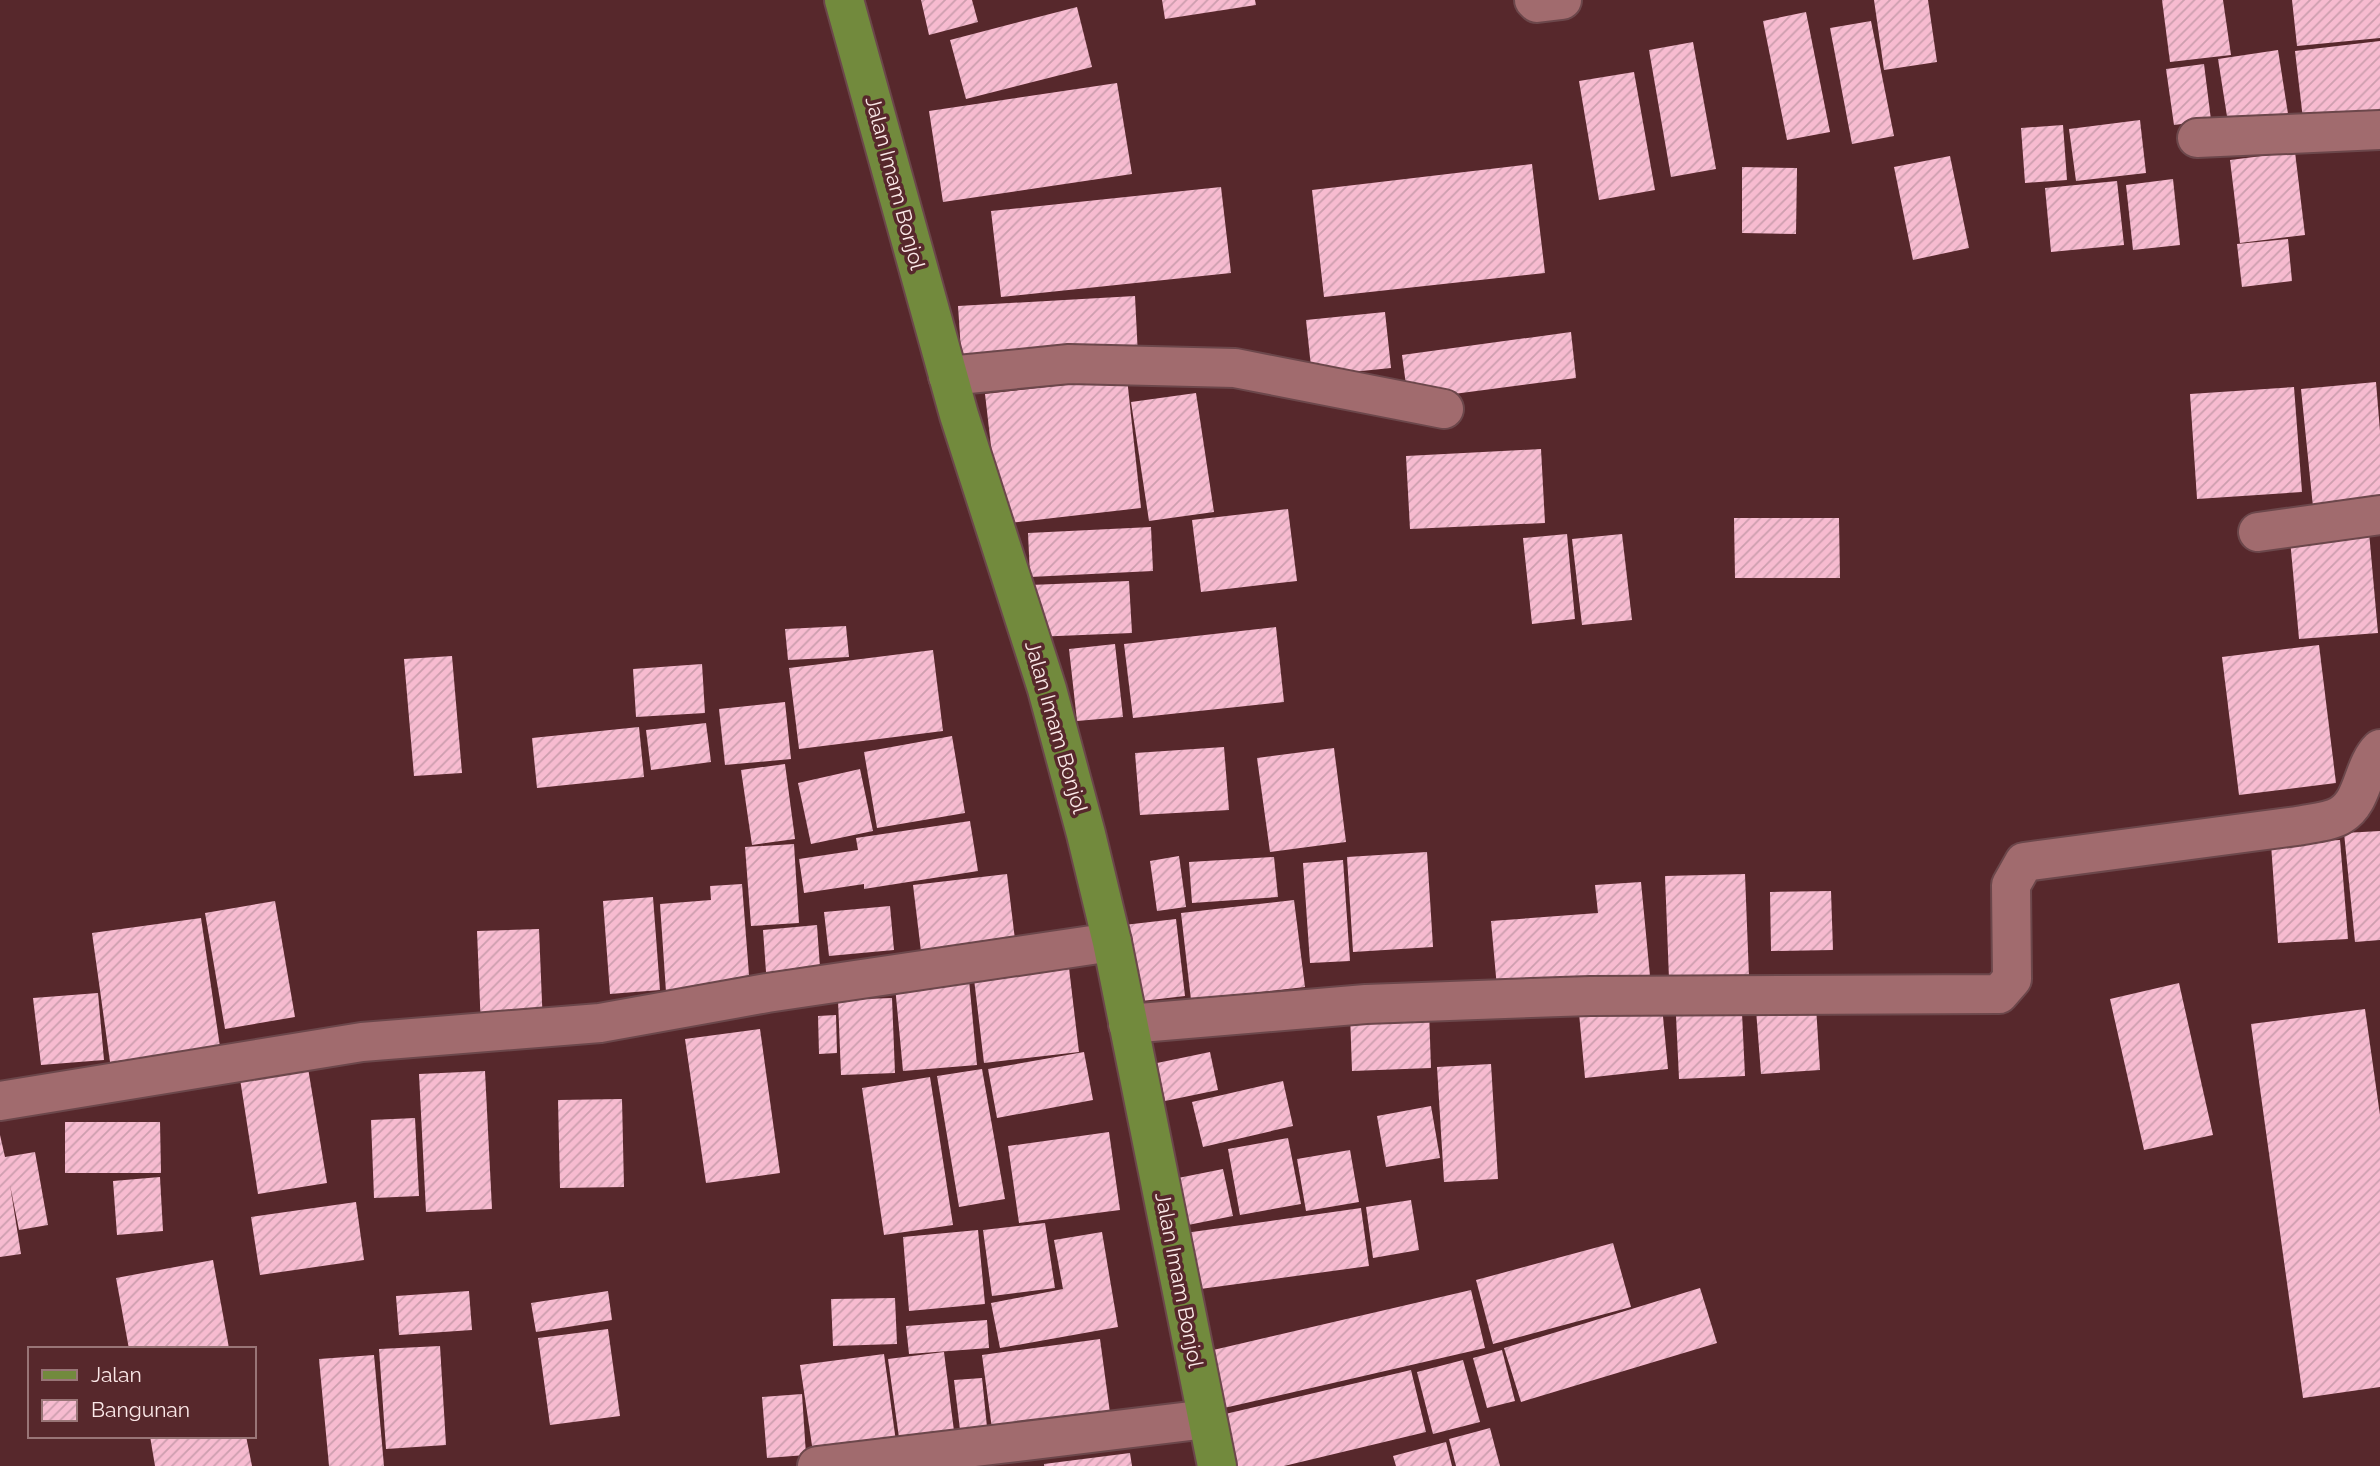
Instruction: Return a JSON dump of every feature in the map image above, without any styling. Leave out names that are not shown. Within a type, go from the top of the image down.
[{"type":"main road","name":"Jalan Imam Bonjol","points":[[844,0],[948,376],[1047,689],[1112,942],[1216,1466]]},
{"type":"street","points":[[1534,0],[1537,3],[1562,0]]},
{"type":"street","points":[[2197,138],[2380,130]]},
{"type":"street","points":[[948,376],[1069,364],[1235,368],[1444,410]]},
{"type":"street","points":[[2258,532],[2380,515]]},
{"type":"street","points":[[1128,1024],[1366,1004],[1564,997],[1999,994],[2012,979],[2011,885],[2024,862],[2297,826],[2340,816],[2356,800],[2372,757],[2380,749]]},
{"type":"street","points":[[0,1101],[362,1042],[600,1023],[767,993],[1112,942]]},
{"type":"street","points":[[817,1466],[1207,1419]]},
{"type":"building","points":[[921,0],[972,0],[978,22],[929,35]]},
{"type":"building","points":[[1162,0],[1255,0],[1256,5],[1165,19]]},
{"type":"building","points":[[1874,0],[1928,0],[1937,62],[1884,70]]},
{"type":"building","points":[[2162,0],[2223,0],[2231,55],[2170,62]]},
{"type":"building","points":[[2292,0],[2380,0],[2380,38],[2297,46]]},
{"type":"building","points":[[1077,7],[1092,67],[966,99],[950,40]]},
{"type":"building","points":[[1806,12],[1830,132],[1787,140],[1763,21]]},
{"type":"building","points":[[1871,21],[1894,136],[1852,144],[1830,28]]},
{"type":"building","points":[[2380,41],[2380,111],[2303,119],[2295,51]]},
{"type":"building","points":[[1693,42],[1716,169],[1671,177],[1649,50]]},
{"type":"building","points":[[2278,50],[2289,120],[2229,129],[2218,59]]},
{"type":"building","points":[[2204,64],[2211,120],[2174,125],[2166,69]]},
{"type":"building","points":[[1634,72],[1655,190],[1599,200],[1579,81]]},
{"type":"building","points":[[1117,83],[1132,174],[943,202],[929,111]]},
{"type":"building","points":[[2140,120],[2146,173],[2076,181],[2069,129]]},
{"type":"building","points":[[2063,125],[2067,180],[2025,183],[2021,128]]},
{"type":"building","points":[[2295,152],[2305,235],[2240,243],[2230,160]]},
{"type":"building","points":[[1950,156],[1969,248],[1913,260],[1894,167]]},
{"type":"building","points":[[1532,164],[1545,273],[1324,297],[1312,190]]},
{"type":"building","points":[[1742,167],[1797,168],[1796,234],[1742,233]]},
{"type":"building","points":[[2173,179],[2180,245],[2133,250],[2126,185]]},
{"type":"building","points":[[2117,181],[2124,245],[2051,252],[2045,188]]},
{"type":"building","points":[[1221,187],[1231,273],[1001,297],[991,211]]},
{"type":"building","points":[[2288,239],[2292,281],[2242,287],[2237,244]]},
{"type":"building","points":[[1135,296],[1138,356],[962,366],[958,306]]},
{"type":"building","points":[[1385,312],[1391,368],[1312,376],[1306,320]]},
{"type":"building","points":[[1571,332],[1576,378],[1408,400],[1402,355]]},
{"type":"building","points":[[1127,378],[1141,508],[1000,524],[985,394]]},
{"type":"building","points":[[2376,382],[2380,431],[2380,501],[2313,507],[2301,389]]},
{"type":"building","points":[[2294,387],[2302,492],[2197,499],[2190,394]]},
{"type":"building","points":[[1196,393],[1214,512],[1149,521],[1131,402]]},
{"type":"building","points":[[1541,449],[1545,523],[1410,529],[1406,456]]},
{"type":"building","points":[[1288,509],[1297,581],[1201,592],[1192,520]]},
{"type":"building","points":[[1734,518],[1839,518],[1840,578],[1735,578]]},
{"type":"building","points":[[1151,527],[1153,571],[1030,577],[1028,533]]},
{"type":"building","points":[[2369,532],[2378,633],[2299,639],[2290,539]]},
{"type":"building","points":[[1567,534],[1575,619],[1532,624],[1523,538]]},
{"type":"building","points":[[1622,534],[1632,620],[1582,625],[1572,539]]},
{"type":"building","points":[[1129,581],[1132,633],[1033,637],[1030,585]]},
{"type":"building","points":[[846,626],[849,657],[788,660],[785,629]]},
{"type":"building","points":[[1276,627],[1284,702],[1133,718],[1124,644]]},
{"type":"building","points":[[1115,644],[1123,717],[1077,721],[1069,649]]},
{"type":"building","points":[[2319,645],[2336,783],[2239,795],[2222,657]]},
{"type":"building","points":[[933,650],[943,731],[799,749],[789,668]]},
{"type":"building","points":[[452,656],[462,773],[414,776],[404,659]]},
{"type":"building","points":[[702,664],[705,713],[636,717],[633,669]]},
{"type":"building","points":[[785,702],[791,759],[725,765],[719,709]]},
{"type":"building","points":[[706,723],[711,762],[651,770],[646,730]]},
{"type":"building","points":[[639,727],[644,777],[537,788],[532,738]]},
{"type":"building","points":[[952,736],[965,813],[877,828],[864,752]]},
{"type":"building","points":[[1224,747],[1229,810],[1140,815],[1135,753]]},
{"type":"building","points":[[1334,748],[1346,842],[1270,852],[1257,758]]},
{"type":"building","points":[[785,764],[795,839],[752,845],[741,770]]},
{"type":"building","points":[[860,769],[873,831],[811,844],[798,783]]},
{"type":"building","points":[[970,821],[978,871],[864,889],[864,884],[804,893],[799,859],[858,850],[856,838]]},
{"type":"building","points":[[2380,831],[2380,940],[2355,942],[2344,833]]},
{"type":"building","points":[[2340,840],[2348,939],[2278,943],[2271,844]]},
{"type":"building","points":[[794,844],[799,923],[751,926],[745,847]]},
{"type":"building","points":[[1427,852],[1433,947],[1353,952],[1347,857]]},
{"type":"building","points":[[1179,856],[1186,907],[1157,911],[1150,861]]},
{"type":"building","points":[[1274,857],[1278,897],[1192,903],[1189,862]]},
{"type":"building","points":[[1343,860],[1350,961],[1310,963],[1303,863]]},
{"type":"building","points":[[1007,874],[1017,956],[923,968],[913,885]]},
{"type":"building","points":[[1745,874],[1749,977],[1669,979],[1665,876]]},
{"type":"building","points":[[1641,882],[1650,976],[1497,988],[1491,921],[1598,913],[1595,885]]},
{"type":"building","points":[[742,884],[750,988],[666,992],[660,904],[711,900],[710,886]]},
{"type":"building","points":[[1831,891],[1833,950],[1771,951],[1770,892]]},
{"type":"building","points":[[653,897],[660,990],[610,994],[603,901]]},
{"type":"building","points":[[1294,900],[1305,987],[1191,1000],[1181,913]]},
{"type":"building","points":[[275,901],[295,1017],[225,1029],[205,913]]},
{"type":"building","points":[[890,906],[894,950],[829,956],[824,912]]},
{"type":"building","points":[[201,918],[220,1047],[110,1062],[92,933]]},
{"type":"building","points":[[1176,919],[1185,996],[1133,1002],[1124,925]]},
{"type":"building","points":[[817,925],[821,982],[767,986],[763,930]]},
{"type":"building","points":[[539,929],[543,1026],[481,1028],[477,931]]},
{"type":"building","points":[[1069,968],[1079,1052],[984,1063],[974,979]]},
{"type":"building","points":[[969,980],[977,1065],[903,1071],[895,986]]},
{"type":"building","points":[[2179,983],[2213,1135],[2144,1150],[2110,999]]},
{"type":"building","points":[[98,993],[104,1060],[41,1065],[33,998]]},
{"type":"building","points":[[892,998],[895,1073],[841,1075],[838,1000]]},
{"type":"building","points":[[1662,1006],[1668,1069],[1585,1078],[1579,1013]]},
{"type":"building","points":[[1816,1006],[1820,1070],[1761,1074],[1756,1010]]},
{"type":"building","points":[[2365,1009],[2380,1115],[2380,1387],[2303,1398],[2251,1024]]},
{"type":"building","points":[[1429,1010],[1431,1068],[1352,1071],[1350,1013]]},
{"type":"building","points":[[1742,1013],[1745,1076],[1679,1079],[1676,1016]]},
{"type":"building","points":[[836,1015],[837,1053],[819,1054],[818,1016]]},
{"type":"building","points":[[760,1029],[780,1173],[706,1183],[685,1039]]},
{"type":"building","points":[[1084,1052],[1093,1100],[997,1118],[988,1069]]},
{"type":"building","points":[[1210,1052],[1218,1090],[1165,1101],[1157,1063]]},
{"type":"building","points":[[1491,1064],[1498,1179],[1444,1182],[1437,1067]]},
{"type":"building","points":[[308,1068],[327,1183],[258,1194],[240,1079]]},
{"type":"building","points":[[982,1069],[1005,1199],[959,1207],[937,1076]]},
{"type":"building","points":[[485,1071],[492,1209],[426,1212],[419,1074]]},
{"type":"building","points":[[930,1077],[953,1225],[884,1235],[862,1088]]},
{"type":"building","points":[[1283,1081],[1293,1126],[1203,1147],[1192,1102]]},
{"type":"building","points":[[622,1099],[624,1187],[560,1188],[558,1100]]},
{"type":"building","points":[[1431,1106],[1440,1158],[1386,1167],[1377,1116]]},
{"type":"building","points":[[415,1118],[419,1196],[374,1198],[371,1120]]},
{"type":"building","points":[[65,1122],[160,1122],[161,1173],[65,1173]]},
{"type":"building","points":[[1109,1132],[1120,1210],[1019,1223],[1008,1146]]},
{"type":"building","points":[[0,1135],[5,1157],[35,1152],[48,1225],[19,1230],[10,1185],[21,1254],[0,1257]]},
{"type":"building","points":[[1288,1138],[1301,1204],[1240,1215],[1228,1149]]},
{"type":"building","points":[[1350,1150],[1359,1202],[1306,1211],[1297,1159]]},
{"type":"building","points":[[1223,1169],[1233,1216],[1178,1227],[1168,1180]]},
{"type":"building","points":[[160,1177],[163,1231],[117,1235],[113,1181]]},
{"type":"building","points":[[1411,1200],[1419,1250],[1373,1258],[1366,1207]]},
{"type":"building","points":[[356,1202],[364,1260],[260,1275],[251,1217]]},
{"type":"building","points":[[1361,1208],[1369,1266],[1193,1290],[1185,1233]]},
{"type":"building","points":[[1045,1223],[1055,1288],[992,1296],[983,1230]]},
{"type":"building","points":[[978,1230],[985,1304],[909,1311],[903,1237]]},
{"type":"building","points":[[1102,1232],[1118,1327],[1000,1348],[991,1303],[1063,1289],[1054,1240]]},
{"type":"building","points":[[1613,1243],[1631,1307],[1493,1344],[1476,1280]]},
{"type":"building","points":[[213,1260],[229,1347],[129,1347],[116,1278]]},
{"type":"building","points":[[1700,1288],[1717,1343],[1521,1402],[1504,1348]]},
{"type":"building","points":[[1471,1290],[1485,1348],[1224,1408],[1209,1351]]},
{"type":"building","points":[[469,1291],[472,1330],[399,1335],[396,1296]]},
{"type":"building","points":[[608,1291],[612,1320],[536,1332],[531,1303]]},
{"type":"building","points":[[895,1298],[897,1344],[833,1346],[831,1299]]},
{"type":"building","points":[[987,1320],[989,1348],[909,1354],[906,1326]]},
{"type":"building","points":[[608,1329],[620,1416],[550,1425],[538,1338]]},
{"type":"building","points":[[1100,1339],[1110,1413],[992,1429],[982,1355]]},
{"type":"building","points":[[440,1346],[446,1445],[386,1449],[379,1349]]},
{"type":"building","points":[[1502,1350],[1515,1401],[1487,1408],[1473,1358]]},
{"type":"building","points":[[944,1352],[955,1439],[900,1445],[888,1359]]},
{"type":"building","points":[[884,1354],[897,1449],[814,1459],[800,1365]]},
{"type":"building","points":[[374,1355],[384,1466],[329,1466],[319,1359]]},
{"type":"building","points":[[1463,1360],[1480,1422],[1433,1434],[1417,1372]]},
{"type":"building","points":[[1411,1370],[1426,1432],[1284,1466],[1234,1466],[1221,1415]]},
{"type":"building","points":[[982,1378],[987,1427],[960,1430],[954,1380]]},
{"type":"building","points":[[802,1394],[806,1455],[767,1458],[762,1397]]},
{"type":"building","points":[[1490,1428],[1500,1466],[1456,1466],[1449,1439]]},
{"type":"building","points":[[150,1438],[246,1438],[252,1466],[155,1466]]},
{"type":"building","points":[[1446,1442],[1452,1466],[1396,1466],[1393,1456]]},
{"type":"building","points":[[1130,1453],[1132,1466],[1044,1466],[1044,1464]]}]
